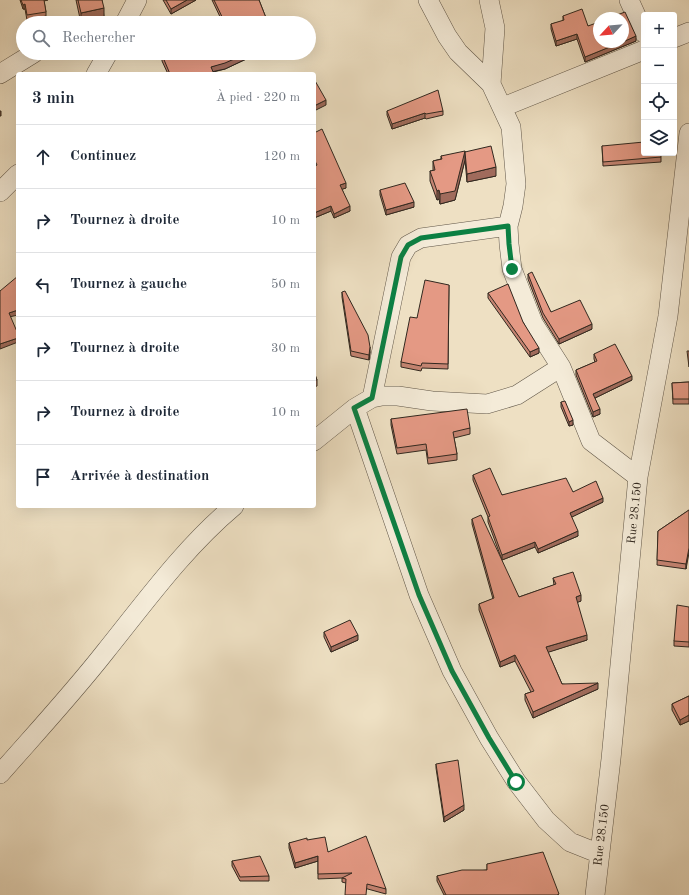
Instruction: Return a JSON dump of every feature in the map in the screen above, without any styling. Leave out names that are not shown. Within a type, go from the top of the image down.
[{"type":"street","points":[[125,16],[137,0]]},
{"type":"street","points":[[428,0],[447,36],[458,52],[491,84],[511,127],[516,184],[508,226],[509,244],[512,269],[533,323],[561,367],[591,441],[638,477]]},
{"type":"street","points":[[489,0],[495,28],[491,84]]},
{"type":"street","points":[[629,0],[641,26]]},
{"type":"street","points":[[677,37],[689,32]]},
{"type":"street","points":[[503,107],[641,51]]},
{"type":"street","points":[[0,74],[23,60]]},
{"type":"street","points":[[97,72],[104,60]]},
{"type":"street","name":"Rue 28.150","points":[[595,895],[612,751],[638,477],[683,233],[689,133]]},
{"type":"street","points":[[0,192],[16,176]]},
{"type":"street","points":[[372,398],[401,257],[408,245],[421,238],[508,226]]},
{"type":"street","points":[[316,439],[354,408],[372,398],[382,396],[398,396],[432,401],[487,404],[517,395],[561,367]]},
{"type":"street","points":[[354,408],[419,595],[455,677],[489,738],[516,782],[546,820],[570,842],[600,854]]},
{"type":"street","points":[[0,774],[104,653],[159,583],[212,525],[232,508]]},
{"type":"building","points":[[21,0],[44,0],[46,12],[27,15],[25,4],[23,5]]},
{"type":"building","points":[[78,0],[102,0],[104,8],[81,13]]},
{"type":"building","points":[[166,0],[187,0],[171,9]]},
{"type":"building","points":[[214,0],[259,0],[265,16],[222,16]]},
{"type":"building","points":[[582,9],[588,26],[593,24],[593,48],[607,48],[585,57],[577,34],[556,41],[551,24],[564,20],[563,16]]},
{"type":"building","points":[[629,21],[636,36],[629,39]]},
{"type":"building","points":[[164,60],[232,60],[211,67],[213,72],[169,72]]},
{"type":"building","points":[[316,82],[326,100],[316,105]]},
{"type":"building","points":[[438,90],[443,111],[425,113],[392,124],[387,111]]},
{"type":"building","points":[[322,129],[346,183],[340,185],[350,206],[334,214],[331,206],[316,212],[316,132]]},
{"type":"building","points":[[641,142],[641,156],[661,157],[603,162],[602,146]]},
{"type":"building","points":[[491,146],[496,167],[467,174],[465,152]]},
{"type":"building","points":[[465,151],[455,191],[440,194],[439,190],[437,191],[430,171],[435,170],[433,161],[442,159],[441,156]]},
{"type":"building","points":[[405,183],[414,202],[386,210],[380,190]]},
{"type":"building","points":[[532,272],[551,312],[580,300],[592,324],[559,339],[543,313],[528,274]]},
{"type":"building","points":[[16,278],[16,311],[9,313],[16,329],[16,339],[0,344],[0,291]]},
{"type":"building","points":[[425,280],[449,285],[448,364],[422,363],[421,366],[401,362],[410,317],[417,318]]},
{"type":"building","points":[[508,284],[523,322],[539,348],[530,352],[488,293]]},
{"type":"building","points":[[345,291],[368,335],[370,347],[369,355],[351,351],[342,292]]},
{"type":"building","points":[[615,344],[632,376],[593,394],[600,409],[593,412],[576,370],[597,361],[594,354]]},
{"type":"building","points":[[687,351],[689,351],[689,367]]},
{"type":"building","points":[[689,382],[689,399],[673,399],[672,383]]},
{"type":"building","points":[[565,401],[573,420],[569,422],[561,402]]},
{"type":"building","points":[[467,409],[470,428],[453,432],[457,454],[428,458],[426,444],[397,448],[391,419]]},
{"type":"building","points":[[490,468],[502,495],[566,478],[573,492],[596,481],[603,498],[570,513],[578,531],[538,549],[535,542],[502,555],[488,517],[490,516],[473,475]]},
{"type":"building","points":[[689,510],[689,548],[686,564],[657,560],[658,531]]},
{"type":"building","points":[[481,515],[519,597],[556,584],[553,578],[573,572],[581,595],[576,597],[587,635],[546,647],[562,684],[598,683],[533,712],[525,694],[534,691],[515,655],[500,662],[479,604],[494,598],[472,519]]},
{"type":"building","points":[[677,605],[689,607],[689,642],[674,641]]},
{"type":"building","points":[[350,620],[358,635],[331,647],[324,632]]},
{"type":"building","points":[[689,696],[689,715],[680,720],[672,704]]},
{"type":"building","points":[[458,760],[464,805],[444,817],[436,764]]},
{"type":"building","points":[[366,836],[386,889],[367,884],[366,895],[345,895],[346,879],[342,878],[352,873],[318,874],[318,856],[295,863],[289,843],[307,838],[307,840],[325,837],[328,852]]},
{"type":"building","points":[[543,852],[559,894],[557,895],[446,895],[437,876],[462,870],[487,870],[487,864]]},
{"type":"building","points":[[260,856],[269,876],[240,877],[232,861]]},
{"type":"route","points":[[512,269],[508,226],[421,238],[408,245],[401,257],[372,398],[354,408],[419,595],[452,671],[489,738],[516,782]]}]
